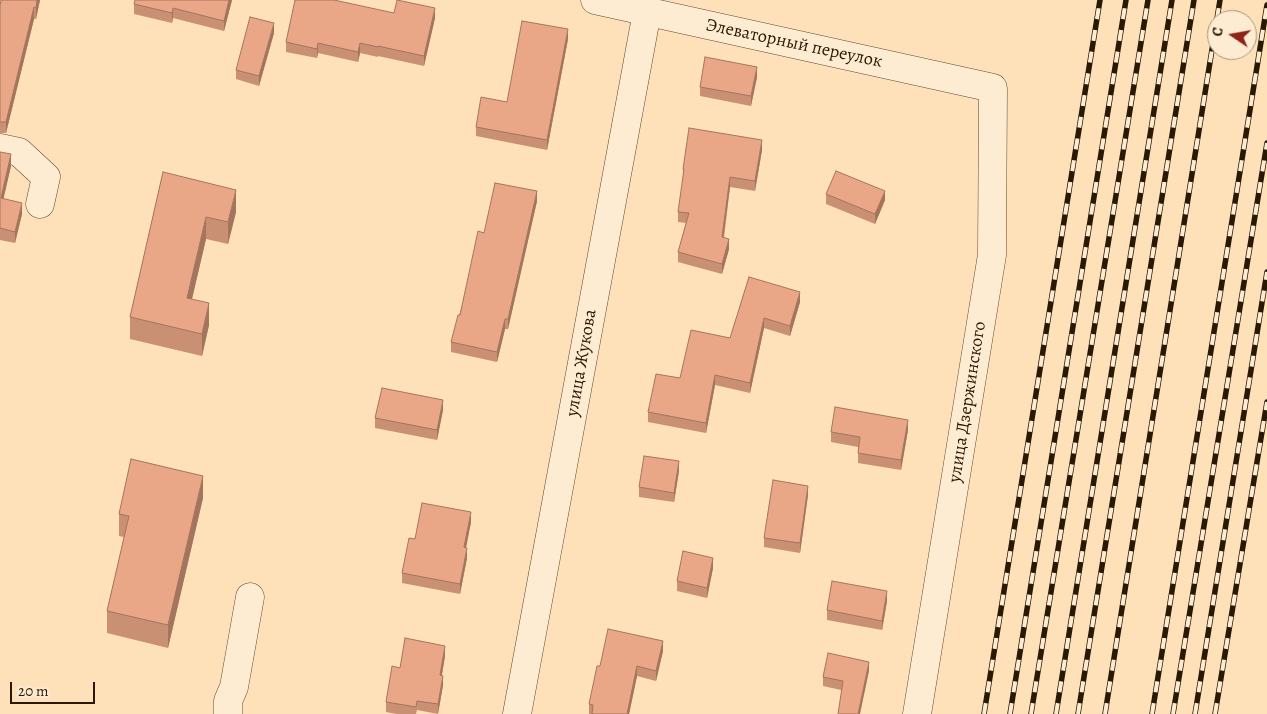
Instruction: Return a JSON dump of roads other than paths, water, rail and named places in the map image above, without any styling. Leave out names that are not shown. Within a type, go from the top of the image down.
[{"type":"street","name":"Элеваторный переулок","points":[[595,0],[993,88]]},
{"type":"street","name":"улица Жукова","points":[[517,714],[647,12]]},
{"type":"street","name":"улица Дзержинского","points":[[917,714],[992,255],[993,88]]},
{"type":"street","points":[[0,148],[18,152],[46,177],[40,204]]},
{"type":"street","points":[[228,714],[228,701],[234,687],[250,597]]},
{"type":"railway","points":[[984,714],[1100,0]]},
{"type":"railway","points":[[1010,714],[1126,0]]},
{"type":"railway","points":[[1031,714],[1148,0]]},
{"type":"railway","points":[[1056,714],[1172,0]]},
{"type":"railway","points":[[1078,714],[1194,0]]},
{"type":"railway","points":[[1105,714],[1220,0]]},
{"type":"railway","points":[[1152,714],[1267,5]]},
{"type":"railway","points":[[1173,714],[1267,143]]},
{"type":"railway","points":[[1195,714],[1267,272]]},
{"type":"railway","points":[[1215,714],[1267,402]]}]
